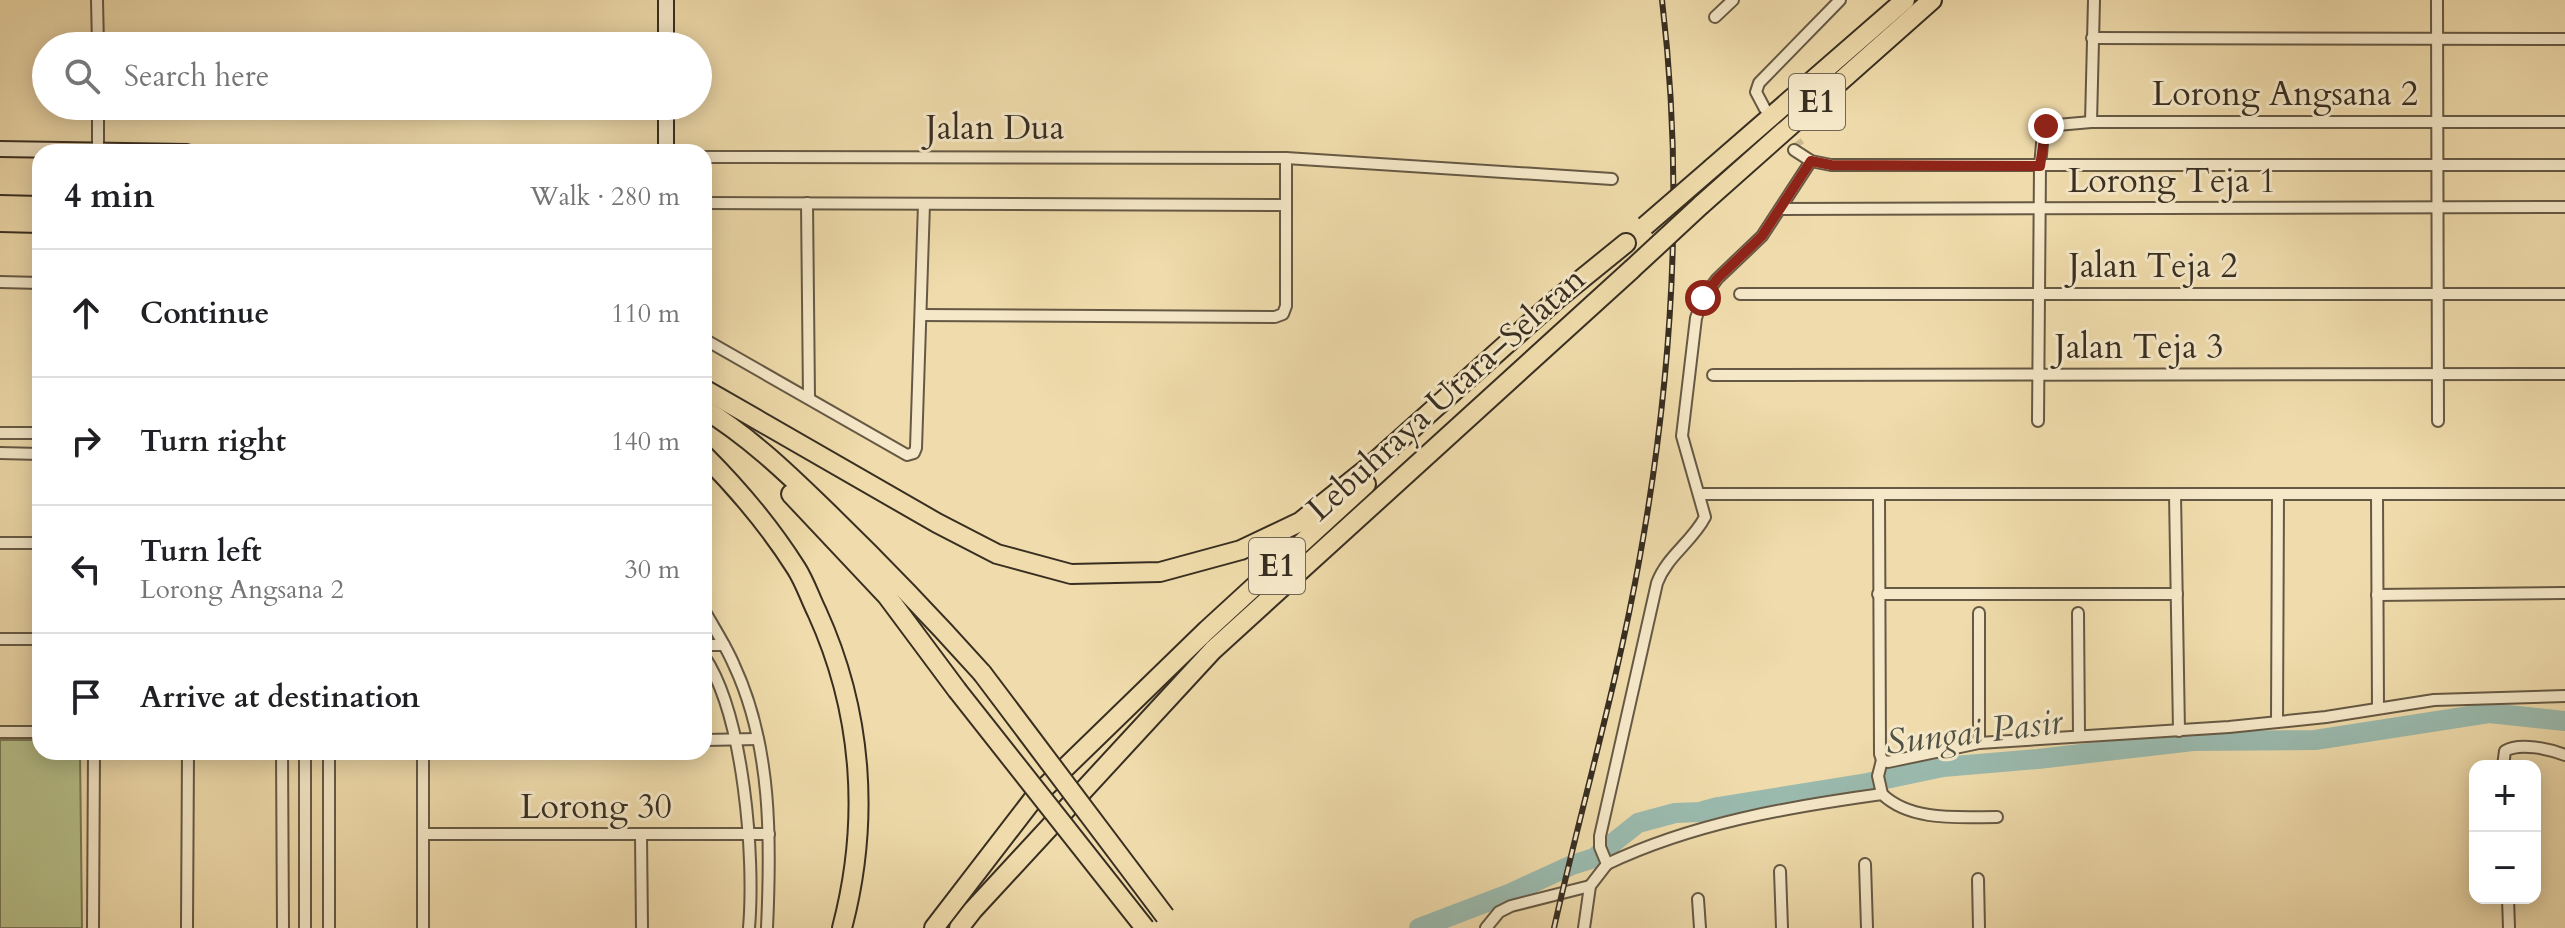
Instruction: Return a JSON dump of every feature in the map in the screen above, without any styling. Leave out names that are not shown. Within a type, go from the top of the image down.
[{"type":"highway","name":"Lebuhraya Utara–Selatan","points":[[934,928],[1034,798],[1207,630],[1626,243],[1905,0]]},
{"type":"highway","name":"Lebuhraya Utara–Selatan","points":[[962,928],[973,910],[1213,650],[1701,205],[1932,0]]},
{"type":"highway","points":[[0,205],[32,206]]},
{"type":"highway","points":[[0,222],[32,223]]},
{"type":"highway","points":[[712,393],[937,523],[997,554],[1071,574],[1160,572],[1241,550],[1300,522],[1370,466],[1557,299],[1626,243]]},
{"type":"highway","points":[[712,414],[781,468],[893,575],[982,673],[1168,922]]},
{"type":"highway","points":[[712,429],[753,459],[792,495],[887,596],[957,690],[1145,928]]},
{"type":"highway","points":[[712,463],[740,492],[798,570],[840,670],[851,715],[860,814],[854,875],[842,928]]},
{"type":"main road","points":[[666,0],[666,32]]},
{"type":"main road","points":[[666,120],[666,144]]},
{"type":"main road","points":[[0,149],[32,149]]},
{"type":"street","points":[[97,0],[98,32]]},
{"type":"street","points":[[1715,17],[1733,0]]},
{"type":"street","points":[[1765,104],[1756,89],[1762,79],[1840,0]]},
{"type":"street","points":[[2091,122],[2094,0]]},
{"type":"street","points":[[2437,0],[2438,421]]},
{"type":"street","points":[[2092,38],[2565,39]]},
{"type":"street","points":[[98,120],[98,144]]},
{"type":"street","name":"Lorong Angsana 2","points":[[2040,166],[2046,126],[2053,123],[2565,122]]},
{"type":"street","points":[[1584,928],[1590,886],[1604,856],[1600,836],[1657,583],[1669,559],[1705,517],[1682,436],[1696,318],[1703,298],[1717,279],[1762,236],[1780,209],[1802,153],[1831,165],[2565,165]]},
{"type":"street","name":"Jalan Dua","points":[[712,157],[1286,158],[1612,179]]},
{"type":"street","points":[[921,315],[1275,317],[1283,314],[1286,306],[1286,158]]},
{"type":"street","points":[[2038,421],[2040,166]]},
{"type":"street","points":[[712,203],[1286,205]]},
{"type":"street","points":[[807,203],[809,397]]},
{"type":"street","points":[[712,343],[907,455],[914,453],[924,204]]},
{"type":"street","name":"Lorong Teja 1","points":[[1780,209],[2565,207]]},
{"type":"street","points":[[0,282],[32,283]]},
{"type":"street","name":"Jalan Teja 2","points":[[1740,294],[2565,294]]},
{"type":"street","name":"Jalan Teja 3","points":[[1713,375],[2565,374]]},
{"type":"street","points":[[0,433],[32,433]]},
{"type":"street","points":[[0,453],[32,454]]},
{"type":"street","points":[[1699,494],[2565,494]]},
{"type":"street","points":[[1879,494],[1880,785],[1901,808],[1956,817],[1997,817]]},
{"type":"street","points":[[2175,494],[2179,731]]},
{"type":"street","points":[[2277,722],[2278,494]]},
{"type":"street","points":[[2377,496],[2378,708]]},
{"type":"street","points":[[0,543],[32,543]]},
{"type":"street","points":[[2377,595],[2565,593]]},
{"type":"street","points":[[1878,594],[2177,594]]},
{"type":"street","points":[[1979,613],[1979,743]]},
{"type":"street","points":[[2078,613],[2079,736]]},
{"type":"street","points":[[712,624],[735,667],[758,739],[769,834],[767,928]]},
{"type":"street","points":[[0,639],[32,639]]},
{"type":"street","points":[[712,645],[724,645]]},
{"type":"street","points":[[712,668],[736,740],[747,835],[749,928]]},
{"type":"street","points":[[1882,760],[1888,762],[1979,743],[2277,722],[2464,698],[2565,696]]},
{"type":"street","points":[[0,732],[32,732]]},
{"type":"street","points":[[712,740],[758,739]]},
{"type":"street","points":[[2504,760],[2505,751],[2511,747],[2550,750],[2565,755]]},
{"type":"street","points":[[93,928],[94,760]]},
{"type":"street","points":[[187,928],[188,760]]},
{"type":"street","points":[[282,760],[283,928]]},
{"type":"street","points":[[305,760],[305,928]]},
{"type":"street","points":[[329,760],[329,928]]},
{"type":"street","points":[[423,760],[423,928]]},
{"type":"street","points":[[1604,856],[1880,785]]},
{"type":"street","name":"Lorong 30","points":[[423,834],[769,834]]},
{"type":"street","points":[[641,836],[642,928]]},
{"type":"street","points":[[1865,864],[1867,928]]},
{"type":"street","points":[[1780,871],[1782,928]]},
{"type":"street","points":[[1978,879],[1979,928]]},
{"type":"street","points":[[1486,928],[1499,912],[1511,906],[1590,886]]},
{"type":"street","points":[[1698,899],[1700,928]]},
{"type":"street","points":[[2508,904],[2509,928]]},
{"type":"green space","points":[[0,740],[32,740],[32,760],[80,760],[82,928],[0,928]]},
{"type":"waterway","name":"Sungai Pasir","points":[[1419,928],[1594,858],[1638,823],[1675,813],[1700,812],[1943,767],[2193,741],[2315,740],[2489,713],[2565,721]]},
{"type":"tunnel","points":[[1770,105],[1800,146]]},
{"type":"railway","points":[[1554,928],[1631,603],[1660,418],[1672,279],[1673,209],[1669,70],[1662,0]]},
{"type":"route","points":[[1703,298],[1717,279],[1762,236],[1811,161],[1831,165],[2040,166],[2046,126]]}]
